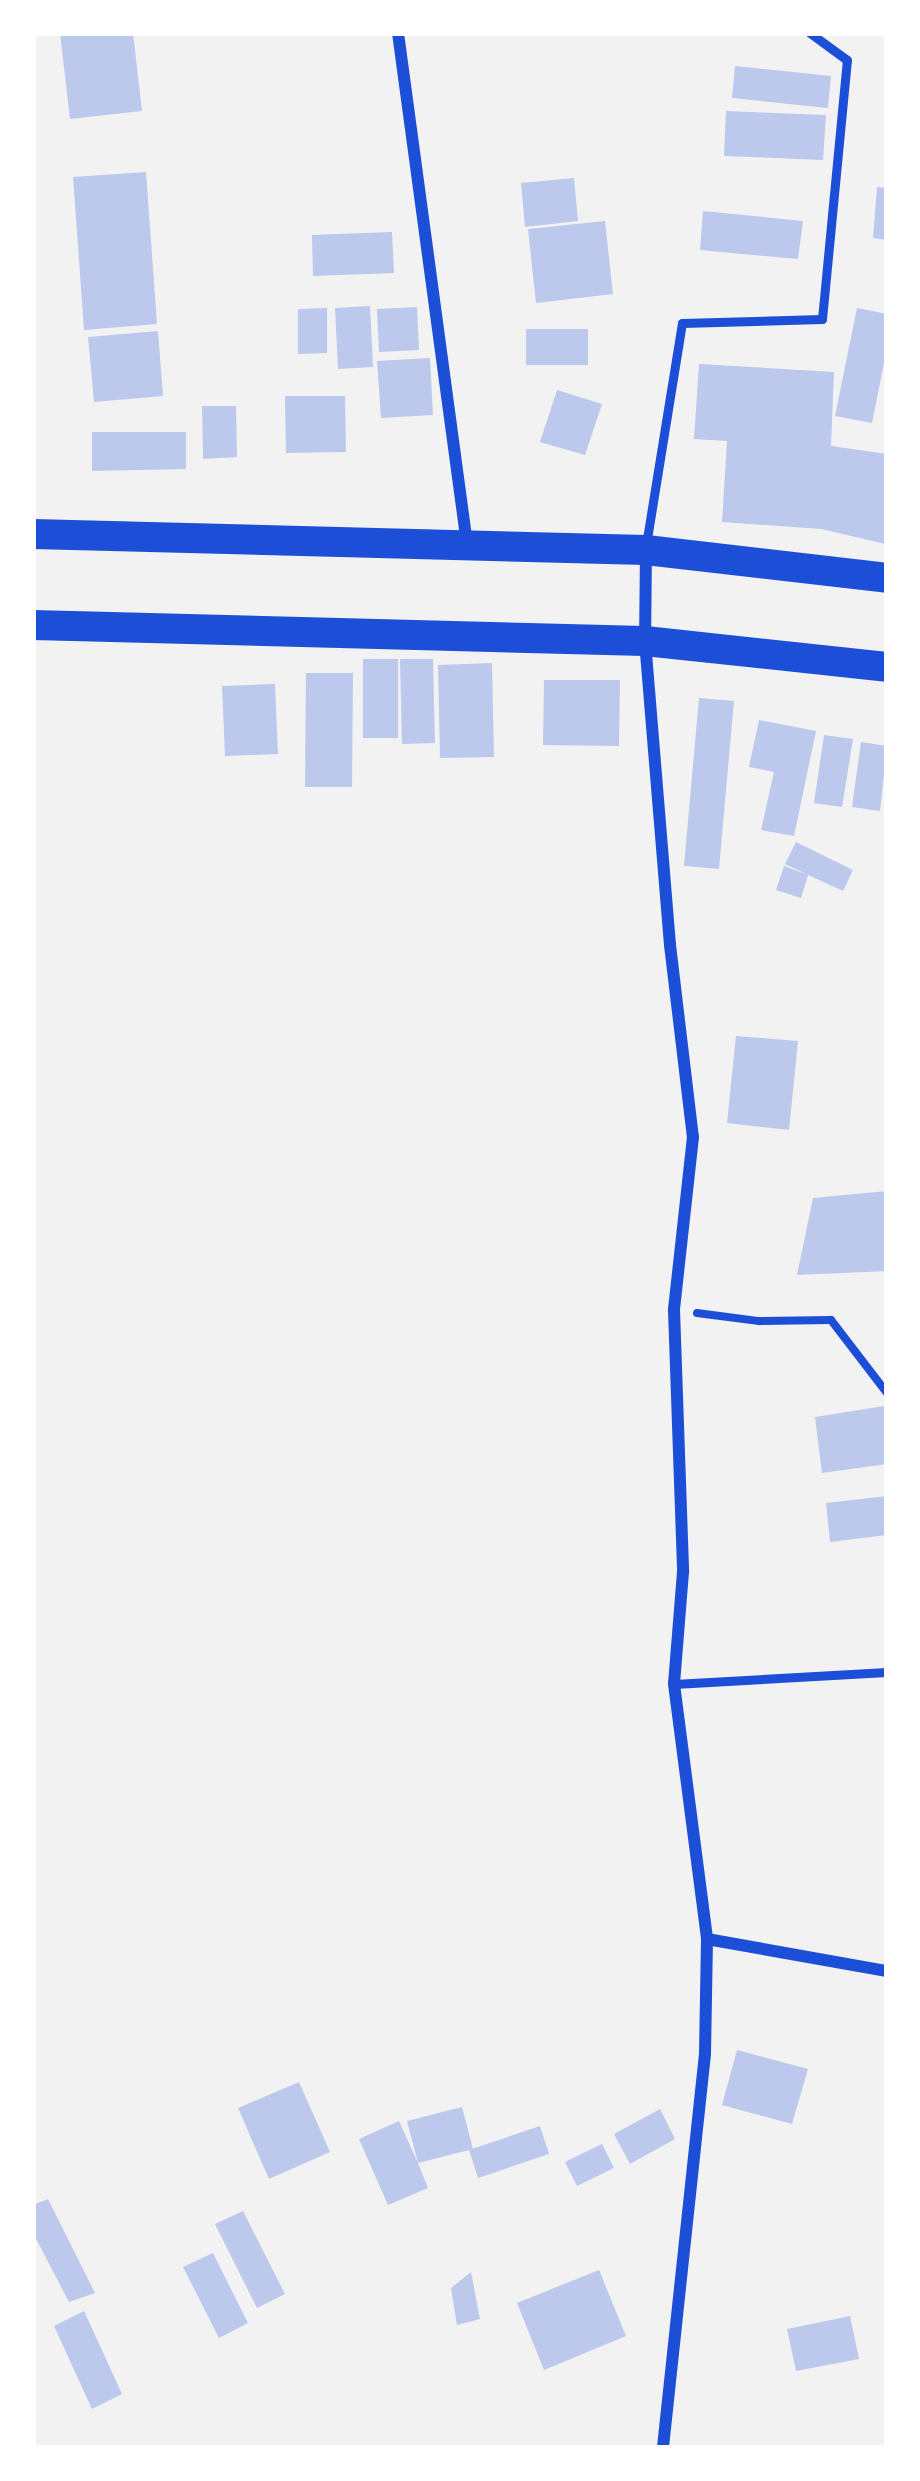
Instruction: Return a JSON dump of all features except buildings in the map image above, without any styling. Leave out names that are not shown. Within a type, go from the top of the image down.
[{"type":"main road","points":[[33,534],[646,550],[887,578]]},
{"type":"main road","points":[[33,625],[645,641],[887,667]]},
{"type":"street","points":[[398,33],[467,545]]},
{"type":"street","points":[[646,550],[645,641],[670,945],[693,1137],[674,1310],[683,1572],[674,1684],[707,1939],[705,2054],[663,2448]]},
{"type":"street","points":[[707,1939],[887,1971]]},
{"type":"lane","points":[[646,550],[682,323],[822,319],[848,60],[810,33]]},
{"type":"lane","points":[[674,1684],[887,1672]]},
{"type":"path","points":[[674,1310],[759,1321],[831,1320],[887,1393]]}]
